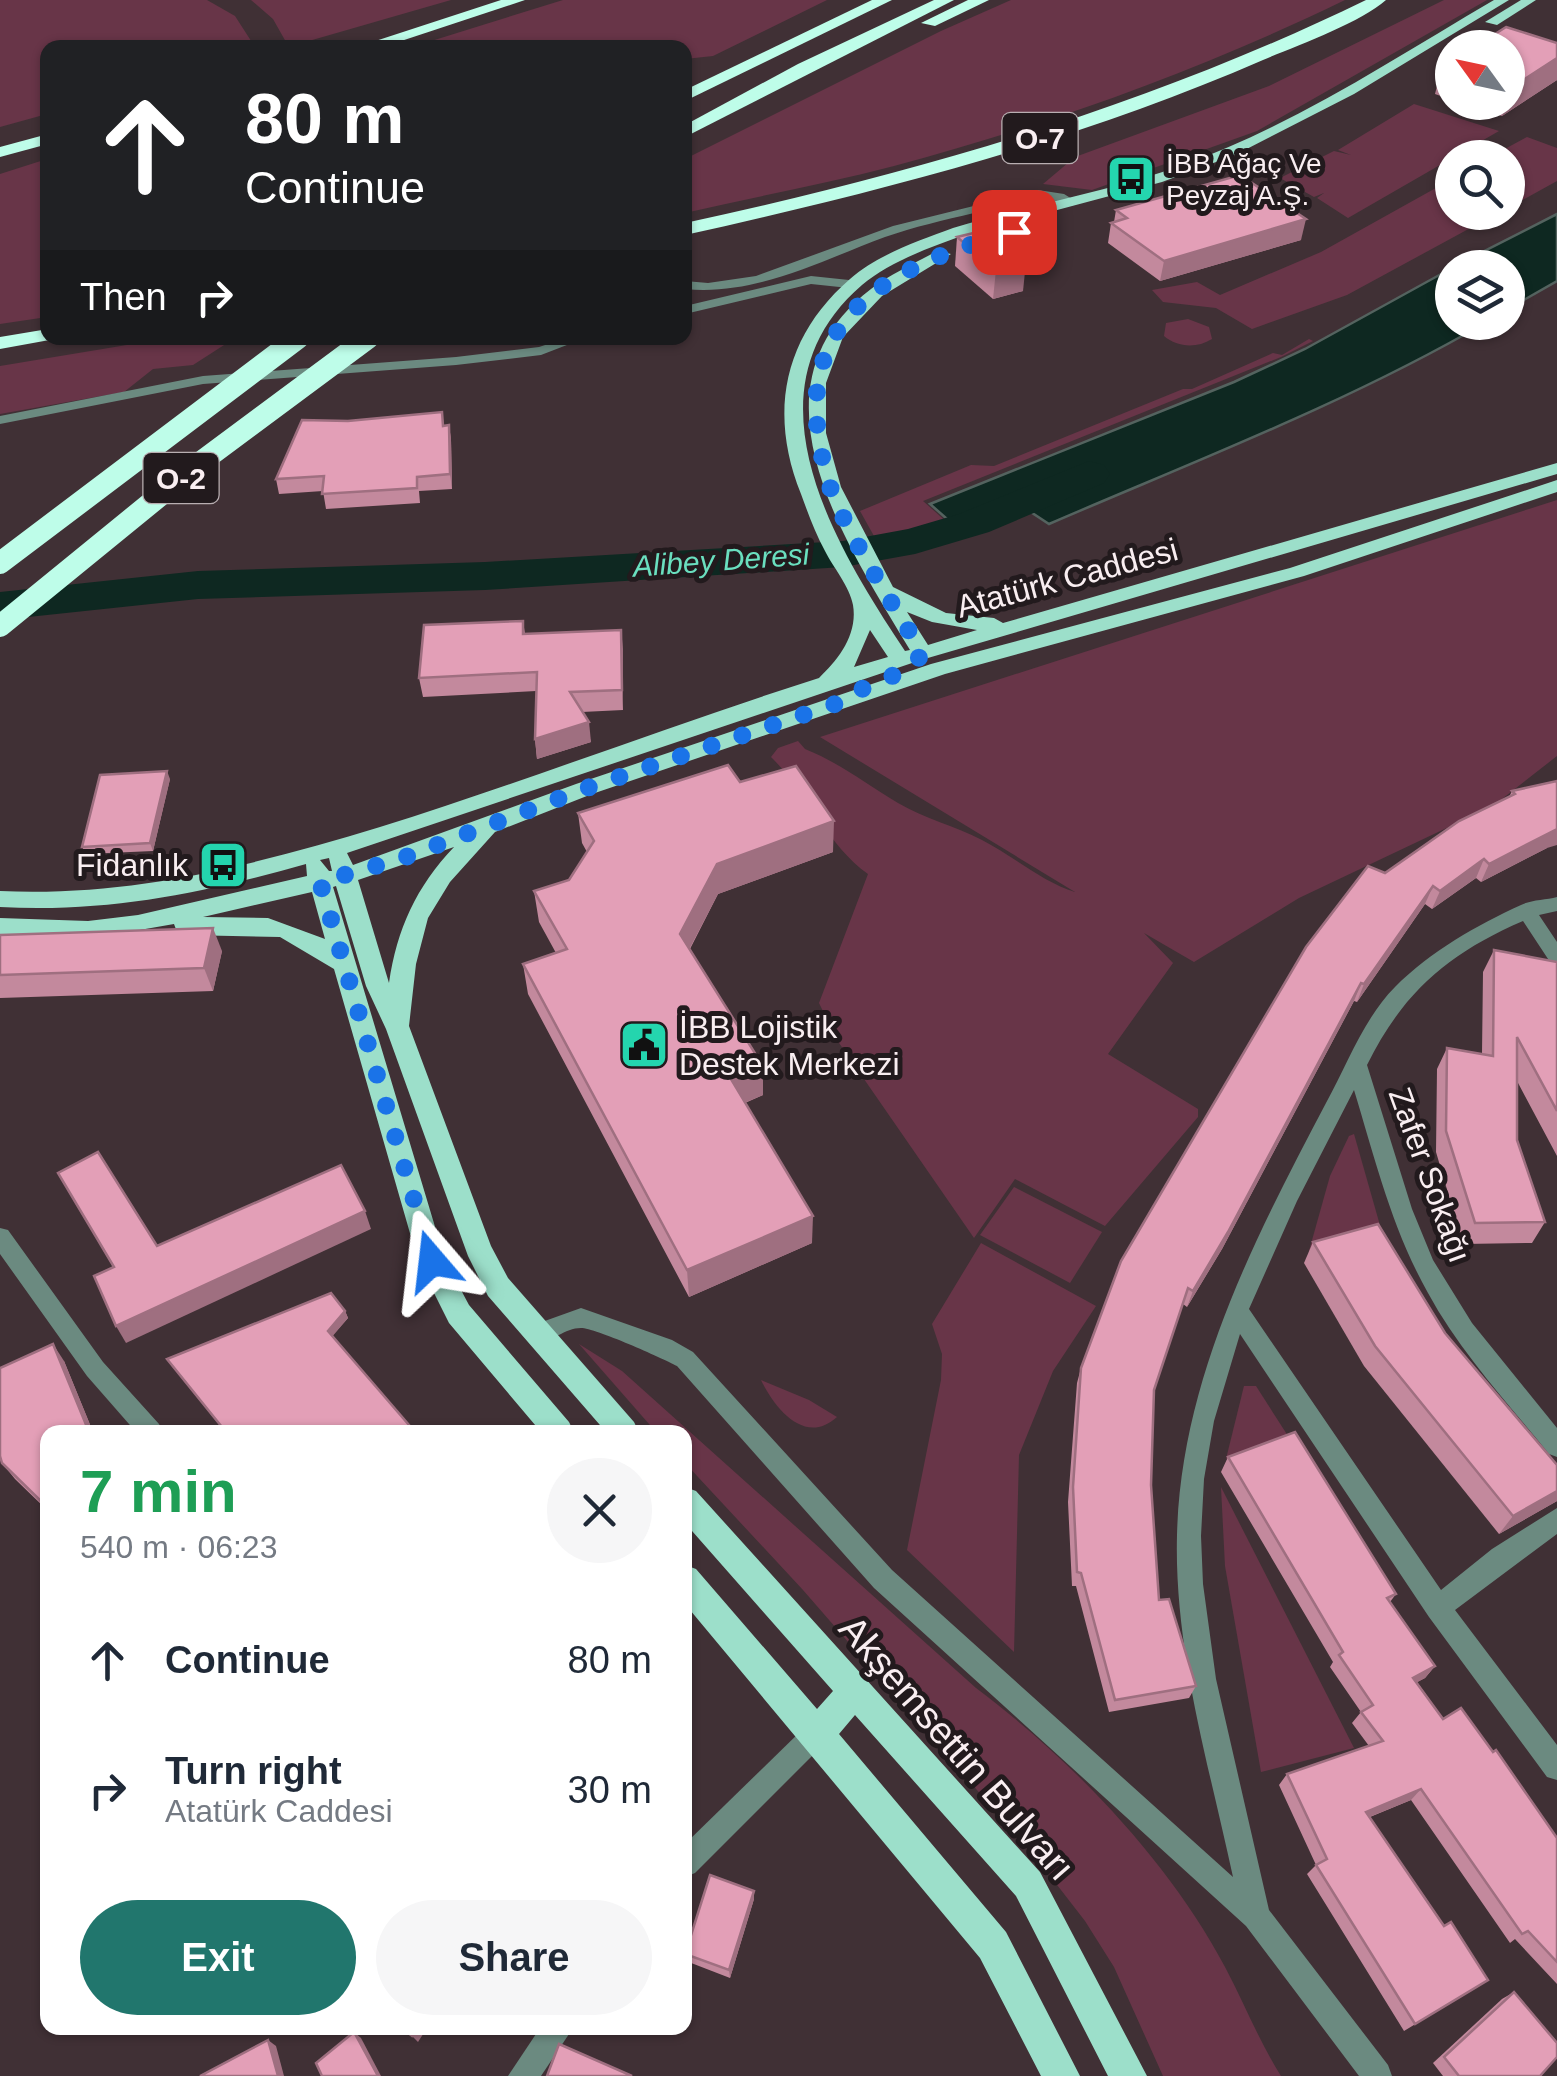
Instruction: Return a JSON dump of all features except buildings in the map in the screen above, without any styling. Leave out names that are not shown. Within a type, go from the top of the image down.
[{"type":"highway","points":[[388,40],[517,0]]},
{"type":"highway","points":[[761,56],[788,33],[850,0]]},
{"type":"highway","points":[[692,92],[884,0]]},
{"type":"highway","points":[[692,128],[804,66],[946,0]]},
{"type":"highway","points":[[804,66],[898,36],[981,0]]},
{"type":"highway","name":"O-7","points":[[692,227],[859,190],[1062,132],[1232,69],[1378,0]]},
{"type":"highway","points":[[0,152],[40,141]]},
{"type":"highway","points":[[0,343],[40,336]]},
{"type":"highway","name":"O-2","points":[[0,563],[289,345]]},
{"type":"highway","name":"O-2","points":[[0,626],[201,462],[359,345]]},
{"type":"main road","points":[[938,670],[912,659],[863,598],[820,520],[802,473],[794,433],[791,381],[809,329],[867,271],[926,243],[1152,180],[1237,150],[1502,0]]},
{"type":"main road","points":[[912,659],[878,579],[840,512],[820,446],[816,390],[830,339],[846,317],[891,279],[963,246],[1174,189],[1253,160],[1530,0]]},
{"type":"main road","points":[[1071,202],[1086,213]]},
{"type":"main road","points":[[1036,211],[1050,222]]},
{"type":"main road","name":"Atatürk Caddesi","points":[[0,899],[89,902],[140,898],[194,888],[337,850],[822,684],[1289,552],[1557,468]]},
{"type":"main road","name":"Atatürk Caddesi","points":[[138,924],[332,879],[403,858],[498,821],[938,670],[1296,572],[1557,486]]},
{"type":"main road","points":[[878,579],[913,609],[943,620],[976,624],[1039,622]]},
{"type":"main road","points":[[822,684],[837,674],[854,650],[864,620],[863,598]]},
{"type":"main road","points":[[838,703],[855,689],[912,659]]},
{"type":"main road","points":[[398,1030],[408,933],[416,914],[450,866],[498,821]]},
{"type":"main road","points":[[337,850],[332,879],[344,964],[432,1261],[459,1314],[552,1425]]},
{"type":"main road","points":[[313,855],[332,879],[398,1030],[478,1248],[498,1287],[618,1425]]},
{"type":"main road","points":[[0,927],[88,930],[138,924],[274,924],[308,938],[344,964]]},
{"type":"main road","points":[[496,1360],[536,1334]]},
{"type":"main road","name":"Akşemsettin Bulvarı","points":[[692,1509],[1028,1884],[1128,2076]]},
{"type":"main road","points":[[692,1588],[993,1945],[1061,2076]]},
{"type":"main road","points":[[815,1734],[855,1692]]},
{"type":"street","points":[[692,286],[702,288],[764,276],[888,232],[1032,193],[1058,195],[1071,202]]},
{"type":"street","points":[[692,308],[811,280],[850,284]]},
{"type":"street","points":[[702,288],[701,295],[710,304]]},
{"type":"street","points":[[0,420],[203,380],[456,361],[541,351],[558,345]]},
{"type":"street","points":[[1256,1916],[1190,1594],[1188,1532],[1209,1396],[1274,1224],[1399,994],[1458,948],[1526,910],[1557,904]]},
{"type":"street","points":[[1526,910],[1557,957]]},
{"type":"street","name":"Zafer Sokağı","points":[[1357,1066],[1413,1239],[1436,1288],[1479,1350],[1557,1446]]},
{"type":"street","points":[[0,1237],[95,1370],[146,1425]]},
{"type":"street","points":[[1239,1313],[1438,1608],[1557,1768]]},
{"type":"street","points":[[536,1334],[581,1318],[686,1359],[883,1579],[1256,1916],[1377,2076]]},
{"type":"street","points":[[1438,1608],[1557,1520]]},
{"type":"street","points":[[692,1856],[815,1734]]},
{"type":"street","points":[[524,2076],[553,2035]]},
{"type":"shaded area","points":[[0,0],[207,0],[235,16],[250,40],[40,40],[40,116],[0,127]]},
{"type":"shaded area","points":[[251,0],[451,0],[312,40],[285,40],[273,19]]},
{"type":"shaded area","points":[[563,0],[827,0],[713,56],[692,58],[692,40],[434,40]]},
{"type":"shaded area","points":[[1011,0],[1345,0],[1180,72],[1009,133],[868,173],[692,211],[692,156]]},
{"type":"shaded area","points":[[1444,0],[1487,0],[1257,131],[1092,190],[1043,184],[1075,157],[1269,86]]},
{"type":"shaded area","points":[[1414,104],[1435,111],[1435,120],[1464,120],[1499,131],[1483,140],[1435,140],[1435,168],[1348,218],[1317,198],[1324,193],[1314,197],[1280,178],[1334,151],[1351,155],[1338,150]]},
{"type":"shaded area","points":[[1527,137],[1557,148],[1557,181],[1525,199],[1525,140],[1521,140]]},
{"type":"shaded area","points":[[40,161],[40,318],[0,324],[0,174]]},
{"type":"shaded area","points":[[1435,188],[1435,230],[1467,230],[1347,295],[1252,329],[1216,308],[1163,302],[1152,290],[1197,282],[1220,295],[1321,252]]},
{"type":"shaded area","points":[[1557,214],[1557,281],[1525,299],[1525,250],[1486,250]]},
{"type":"shaded area","points":[[1435,277],[1435,340],[1455,340],[1325,405],[1049,524],[1014,501],[955,526],[930,504],[1234,382],[1305,349]]},
{"type":"shaded area","points":[[1188,319],[1209,327],[1212,339],[1187,345],[1164,336],[1166,323]]},
{"type":"shaded area","points":[[1309,339],[1313,341],[1281,357],[923,501],[950,525],[879,545],[860,511],[971,465],[994,466],[1273,353],[1282,355]]},
{"type":"shaded area","points":[[127,345],[224,345],[193,365],[153,369],[124,392],[0,414],[0,366]]},
{"type":"shaded area","points":[[1557,500],[1557,756],[1493,806],[1299,898],[1194,962],[1144,933],[1173,963],[1108,1054],[1198,1109],[1198,1117],[1105,1226],[1015,1179],[974,1238],[837,1040],[819,1003],[868,874],[840,848],[771,757],[778,748],[798,741],[805,749],[908,809],[982,840],[1075,892],[820,737]]},
{"type":"shaded area","points":[[1354,1134],[1383,1236],[1309,1251],[1330,1176],[1349,1136]]},
{"type":"shaded area","points":[[1014,1187],[1102,1232],[1070,1283],[980,1235]]},
{"type":"shaded area","points":[[981,1243],[1096,1306],[1053,1371],[1019,1455],[1014,1652],[907,1550],[941,1380],[942,1354],[932,1324]]},
{"type":"shaded area","points":[[579,1344],[622,1371],[682,1425],[650,1425]]},
{"type":"shaded area","points":[[761,1380],[809,1400],[837,1417],[814,1428],[803,1426],[783,1412]]},
{"type":"shaded area","points":[[1244,1386],[1256,1386],[1288,1436],[1226,1459]]},
{"type":"shaded area","points":[[692,1434],[976,1688],[1048,1747],[1116,1815],[1202,1928],[1281,2076],[1163,2076],[1114,1967],[1085,1921],[1037,1859],[803,1590],[692,1471]]},
{"type":"shaded area","points":[[1221,1487],[1354,1748],[1261,1772],[1225,1566]]},
{"type":"waterway","name":"Alibey Deresi","points":[[0,606],[198,585],[485,576],[843,554],[915,541],[974,523],[1089,474]]},
{"type":"place","name":"İBB Ağaç Ve Peyzaj A.Ş.","points":[[1131,179]]},
{"type":"place","name":"Fidanlık","points":[[223,865]]},
{"type":"place","name":"İBB Lojistik Destek Merkezi","points":[[644,1045]]},
{"type":"route","points":[[432,1261],[320,882],[403,858],[584,789],[838,703],[865,684],[914,666],[922,652],[840,512],[828,480],[816,416],[819,368],[830,339],[846,317],[891,279],[949,251],[1014,232]]}]
